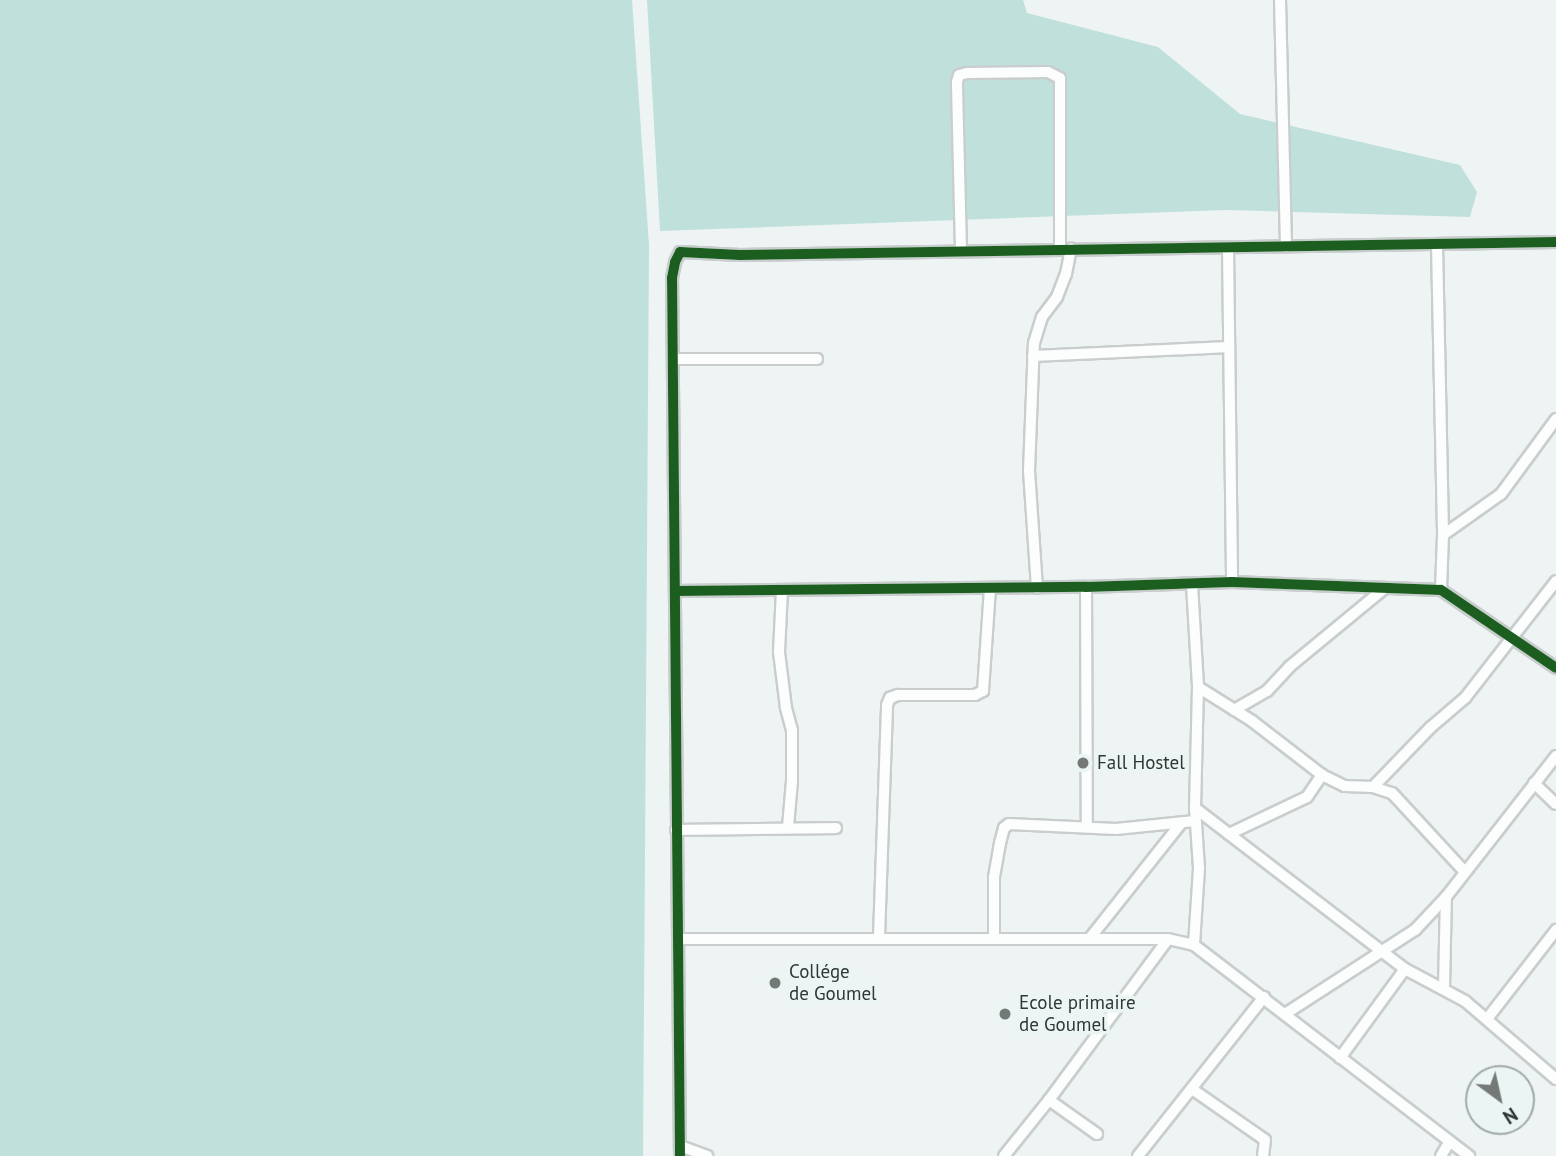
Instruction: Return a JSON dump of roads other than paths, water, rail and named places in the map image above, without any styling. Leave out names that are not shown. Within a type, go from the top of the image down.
[{"type":"street","points":[[1280,0],[1286,247]]},
{"type":"street","points":[[961,250],[959,75],[1048,72],[1060,78],[1066,274],[1057,297],[1042,317],[1033,356],[1029,471],[1037,588]]},
{"type":"street","points":[[707,1156],[680,1151],[672,278],[676,256],[680,252],[740,255],[1556,242]]},
{"type":"street","points":[[1437,245],[1443,535],[1441,590]]},
{"type":"street","points":[[1228,247],[1232,582]]},
{"type":"street","points":[[1033,356],[1229,347]]},
{"type":"street","points":[[674,359],[817,359]]},
{"type":"street","points":[[1443,535],[1501,494],[1556,419]]},
{"type":"street","points":[[1373,787],[1431,727],[1465,698],[1556,581]]},
{"type":"street","points":[[675,592],[1037,588],[1232,582],[1441,590],[1556,668]]},
{"type":"street","points":[[1192,585],[1198,687],[1195,821],[1199,869],[1194,945]]},
{"type":"street","points":[[1086,587],[1087,827]]},
{"type":"street","points":[[879,937],[887,705],[890,698],[898,695],[975,695],[983,691],[990,588]]},
{"type":"street","points":[[1234,710],[1267,691],[1289,667],[1385,588]]},
{"type":"street","points":[[782,590],[779,652],[786,708],[792,730],[792,781],[788,827]]},
{"type":"street","points":[[1198,687],[1322,775],[1346,786],[1373,787],[1392,793],[1464,871]]},
{"type":"street","points":[[1285,1014],[1415,930],[1446,897],[1556,755]]},
{"type":"street","points":[[1229,834],[1307,797],[1322,775]]},
{"type":"street","points":[[1534,783],[1556,804]]},
{"type":"street","points":[[1195,808],[1405,969],[1465,1001],[1556,1079]]},
{"type":"street","points":[[994,937],[994,877],[1004,828],[1009,824],[1116,829],[1195,821]]},
{"type":"street","points":[[1090,938],[1181,823]]},
{"type":"street","points":[[677,830],[835,828]]},
{"type":"street","points":[[1444,989],[1446,897]]},
{"type":"street","points":[[1487,1019],[1556,930]]},
{"type":"street","points":[[678,939],[1090,938],[1168,939],[1194,945],[1469,1156]]},
{"type":"street","points":[[1004,1156],[1049,1100],[1168,939]]},
{"type":"street","points":[[1340,1058],[1405,969]]},
{"type":"street","points":[[1138,1156],[1264,998]]},
{"type":"street","points":[[1192,1089],[1265,1140],[1263,1156]]},
{"type":"street","points":[[1049,1100],[1097,1134]]},
{"type":"street","points":[[1441,1156],[1450,1142]]},
{"type":"place","name":"Fall Hostel","points":[[1083,763]]},
{"type":"place","name":"Collége de Goumel","points":[[775,983]]},
{"type":"place","name":"Ecole primaire de Goumel","points":[[1005,1014]]}]
